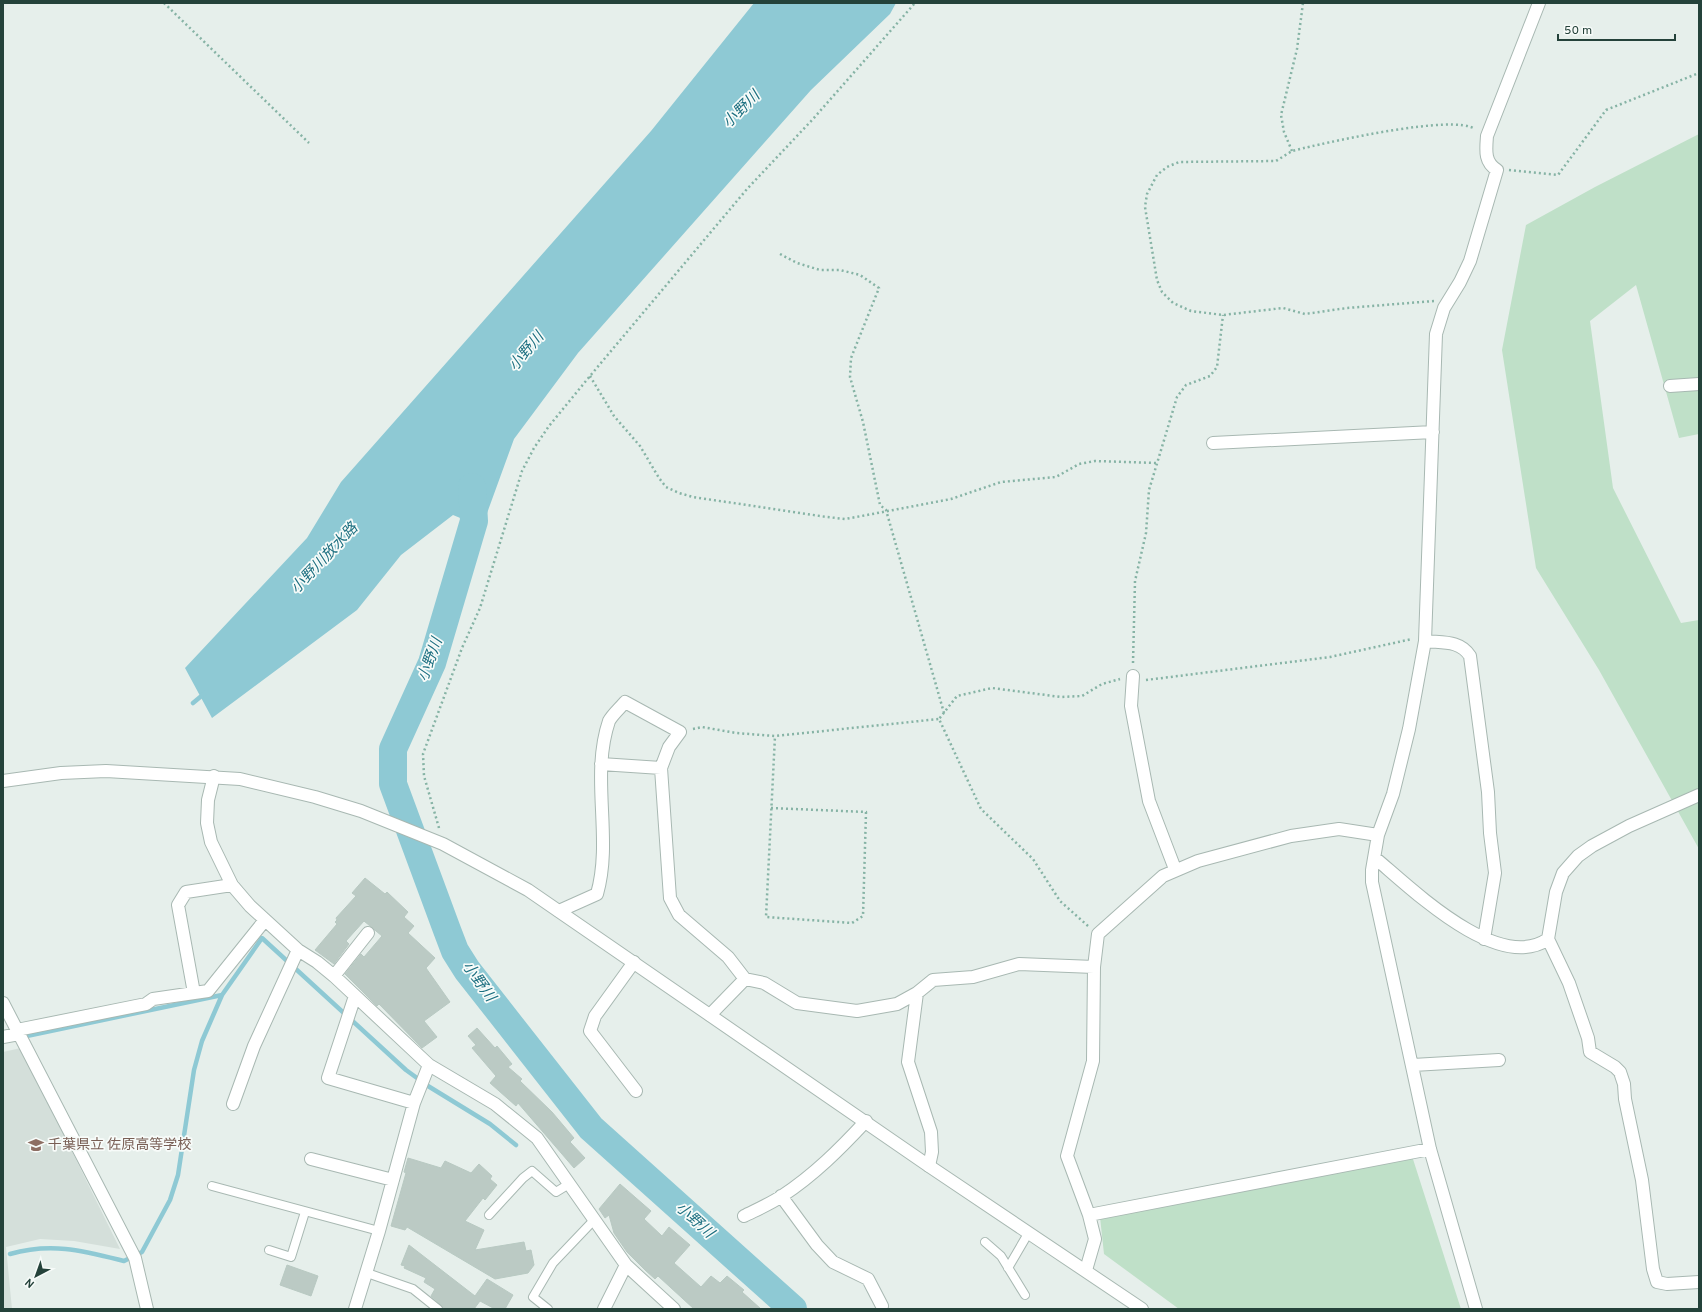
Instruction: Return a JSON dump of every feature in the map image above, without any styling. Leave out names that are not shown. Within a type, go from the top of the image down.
[{"type":"street","points":[[1476,1309],[1430,1149],[1413,1065],[1372,882],[1372,870],[1378,835],[1393,794],[1405,744],[1425,641],[1436,334],[1444,308],[1460,282],[1470,261],[1497,170],[1490,165],[1486,156],[1487,136],[1539,3]]},
{"type":"street","points":[[1670,386],[1699,384]]},
{"type":"street","points":[[1213,443],[1433,432]]},
{"type":"street","points":[[1425,641],[1460,645],[1465,648],[1470,656],[1488,792],[1490,833],[1495,873],[1484,939]]},
{"type":"street","points":[[1133,676],[1131,706],[1149,801],[1175,869]]},
{"type":"street","points":[[559,911],[597,894],[603,874],[601,764],[610,720],[625,702],[680,732],[669,747],[660,768],[670,898],[679,915],[728,957],[745,979],[764,983],[797,1003],[857,1011],[897,1004],[917,993],[933,980],[973,976],[1019,964],[1094,967]]},
{"type":"street","points":[[601,764],[660,768]]},
{"type":"street","points":[[3,781],[61,774],[106,771],[214,776],[240,779],[315,796],[378,817],[443,844],[528,890],[866,1121],[929,1166],[1142,1309]]},
{"type":"street","points":[[214,776],[208,800],[207,822],[211,842],[232,885],[265,920],[298,950],[318,962],[334,976],[429,1065],[495,1104],[537,1138],[626,1265],[674,1309]]},
{"type":"street","points":[[1699,795],[1629,826],[1592,846],[1578,856],[1563,873],[1556,892],[1548,939],[1569,983],[1588,1038],[1590,1052],[1615,1066],[1620,1072],[1624,1084],[1625,1099],[1642,1180],[1653,1269],[1657,1282],[1667,1284],[1699,1282]]},
{"type":"street","points":[[1086,1270],[1095,1239],[1089,1215],[1067,1156],[1093,1062],[1094,967],[1098,934],[1163,876],[1175,869],[1198,861],[1290,836],[1339,829],[1378,835]]},
{"type":"street","points":[[1375,858],[1445,915],[1484,939],[1516,948],[1540,945],[1548,939]]},
{"type":"street","points":[[194,993],[178,905],[186,892],[232,885]]},
{"type":"street","points":[[3,1037],[146,1004],[153,999],[208,991],[265,920]]},
{"type":"street","points":[[334,976],[368,933]]},
{"type":"street","points":[[233,1104],[254,1046],[298,950]]},
{"type":"street","points":[[634,962],[595,1016],[590,1031],[636,1091]]},
{"type":"street","points":[[710,1015],[745,979]]},
{"type":"street","points":[[917,993],[908,1062],[931,1132],[932,1152],[929,1166]]},
{"type":"street","points":[[355,996],[328,1078],[414,1103]]},
{"type":"street","points":[[3,1003],[134,1256],[147,1309]]},
{"type":"street","points":[[1413,1065],[1499,1060]]},
{"type":"street","points":[[355,1309],[367,1273],[414,1103],[429,1065]]},
{"type":"street","points":[[744,1216],[781,1196],[839,1150],[866,1121]]},
{"type":"street","points":[[1089,1215],[1430,1149]]},
{"type":"street","points":[[311,1159],[393,1180]]},
{"type":"street","points":[[781,1196],[817,1245],[833,1262],[868,1279],[882,1306]]},
{"type":"street","points":[[604,1309],[626,1265]]},
{"type":"lane","points":[[489,1216],[523,1178],[532,1171],[556,1192],[569,1184]]},
{"type":"lane","points":[[212,1186],[379,1231]]},
{"type":"lane","points":[[269,1250],[292,1256],[305,1212]]},
{"type":"lane","points":[[548,1309],[533,1297],[553,1263],[594,1220]]},
{"type":"lane","points":[[1008,1268],[1029,1232]]},
{"type":"lane","points":[[985,1242],[1000,1256],[1025,1295]]},
{"type":"lane","points":[[367,1273],[413,1289],[438,1309]]},
{"type":"path","points":[[164,3],[309,143]]},
{"type":"path","points":[[443,844],[424,776],[423,754],[427,738],[480,608],[522,470],[534,448],[549,426],[590,376],[747,189],[813,119],[915,3]]},
{"type":"path","points":[[1292,151],[1284,132],[1282,115],[1297,49],[1303,3]]},
{"type":"path","points":[[1497,170],[1558,175],[1606,110],[1699,72]]},
{"type":"path","points":[[1444,308],[1432,300],[1347,308],[1305,314],[1283,308],[1223,315],[1191,311],[1173,303],[1162,292],[1157,280],[1145,206],[1147,194],[1157,175],[1167,166],[1179,162],[1276,160],[1292,151],[1348,139],[1440,124],[1470,125],[1487,136]]},
{"type":"path","points":[[780,254],[797,263],[820,270],[840,270],[860,275],[880,288],[851,358],[850,377],[863,422],[880,505],[886,510],[944,713]]},
{"type":"path","points":[[1133,676],[1135,581],[1146,533],[1149,490],[1177,397],[1186,385],[1210,376],[1217,367],[1220,352],[1223,315]]},
{"type":"path","points":[[590,376],[614,416],[640,446],[666,487],[678,493],[693,497],[827,518],[845,519],[886,510],[951,499],[1001,482],[1056,477],[1079,464],[1095,461],[1156,463]]},
{"type":"path","points":[[680,732],[702,727],[736,734],[775,736],[939,719],[957,696],[992,688],[1060,697],[1082,696],[1102,684],[1133,676],[1146,680],[1161,679],[1330,657],[1414,639],[1425,641]]},
{"type":"path","points":[[939,719],[981,809],[1033,859],[1060,901],[1098,934]]},
{"type":"path","points":[[771,808],[866,812],[862,916],[852,923],[766,917],[771,808],[775,736]]},
{"type":"shaded area","name":"千葉県立 佐原高等学校","points":[[21,1048],[120,1249],[74,1241],[40,1239],[6,1247],[12,1309],[3,1309],[3,1052]]},
{"type":"green space","points":[[1699,134],[1699,434],[1679,438],[1636,285],[1590,321],[1613,488],[1681,623],[1699,620],[1699,849],[1599,670],[1536,568],[1502,350],[1526,225],[1595,187]]},
{"type":"green space","points":[[1412,1156],[1461,1309],[1179,1309],[1104,1254],[1100,1217]]},
{"type":"water","points":[[754,3],[896,3],[890,14],[811,90],[578,353],[514,439],[482,527],[453,515],[401,555],[357,610],[212,718],[185,668],[307,538],[341,482],[651,131]]},
{"type":"building","points":[[365,878],[385,894],[387,892],[408,912],[404,917],[414,926],[408,933],[435,958],[426,968],[450,1002],[424,1021],[437,1037],[422,1048],[379,1004],[377,1006],[345,974],[361,954],[364,957],[382,936],[364,921],[346,941],[349,944],[334,964],[315,950],[337,924],[335,922],[337,920],[336,918],[356,896],[352,893]]},
{"type":"building","points":[[477,1028],[495,1048],[497,1046],[512,1064],[508,1067],[522,1079],[520,1081],[552,1112],[574,1138],[570,1142],[585,1158],[574,1168],[518,1103],[516,1106],[490,1083],[496,1076],[472,1048],[476,1045],[468,1036]]},
{"type":"building","points":[[408,1158],[441,1168],[445,1161],[471,1173],[479,1164],[492,1176],[490,1179],[497,1185],[485,1200],[483,1198],[465,1221],[484,1230],[475,1250],[524,1242],[526,1251],[531,1250],[534,1265],[528,1273],[495,1279],[407,1227],[405,1230],[391,1226],[406,1173],[404,1172]]},
{"type":"building","points":[[620,1184],[651,1211],[644,1219],[662,1236],[669,1227],[690,1245],[674,1263],[701,1287],[711,1276],[720,1283],[727,1276],[744,1290],[742,1292],[761,1309],[694,1309],[658,1276],[655,1279],[627,1252],[614,1233],[609,1215],[605,1218],[599,1209]]},
{"type":"building","points":[[409,1245],[475,1296],[487,1279],[513,1295],[505,1309],[495,1309],[480,1301],[474,1309],[443,1309],[441,1305],[431,1296],[435,1289],[424,1282],[426,1278],[404,1268],[405,1266],[401,1265]]},
{"type":"building","points":[[287,1265],[318,1276],[311,1296],[280,1285]]},
{"type":"waterway","name":"小野川","points":[[472,487],[474,521],[432,663],[393,749],[393,784],[455,951],[467,970],[591,1128],[793,1309]]},
{"type":"waterway","name":"小野川放水路","points":[[193,703],[205,693]]},
{"type":"waterway","points":[[22,1037],[222,995],[262,938],[406,1070],[428,1086],[490,1124],[516,1145]]},
{"type":"waterway","points":[[10,1254],[25,1250],[54,1248],[81,1251],[124,1261],[142,1252],[170,1200],[178,1175],[194,1070],[202,1041],[222,995]]},
{"type":"place","name":"千葉県立 佐原高等学校","points":[[36,1145]]}]
